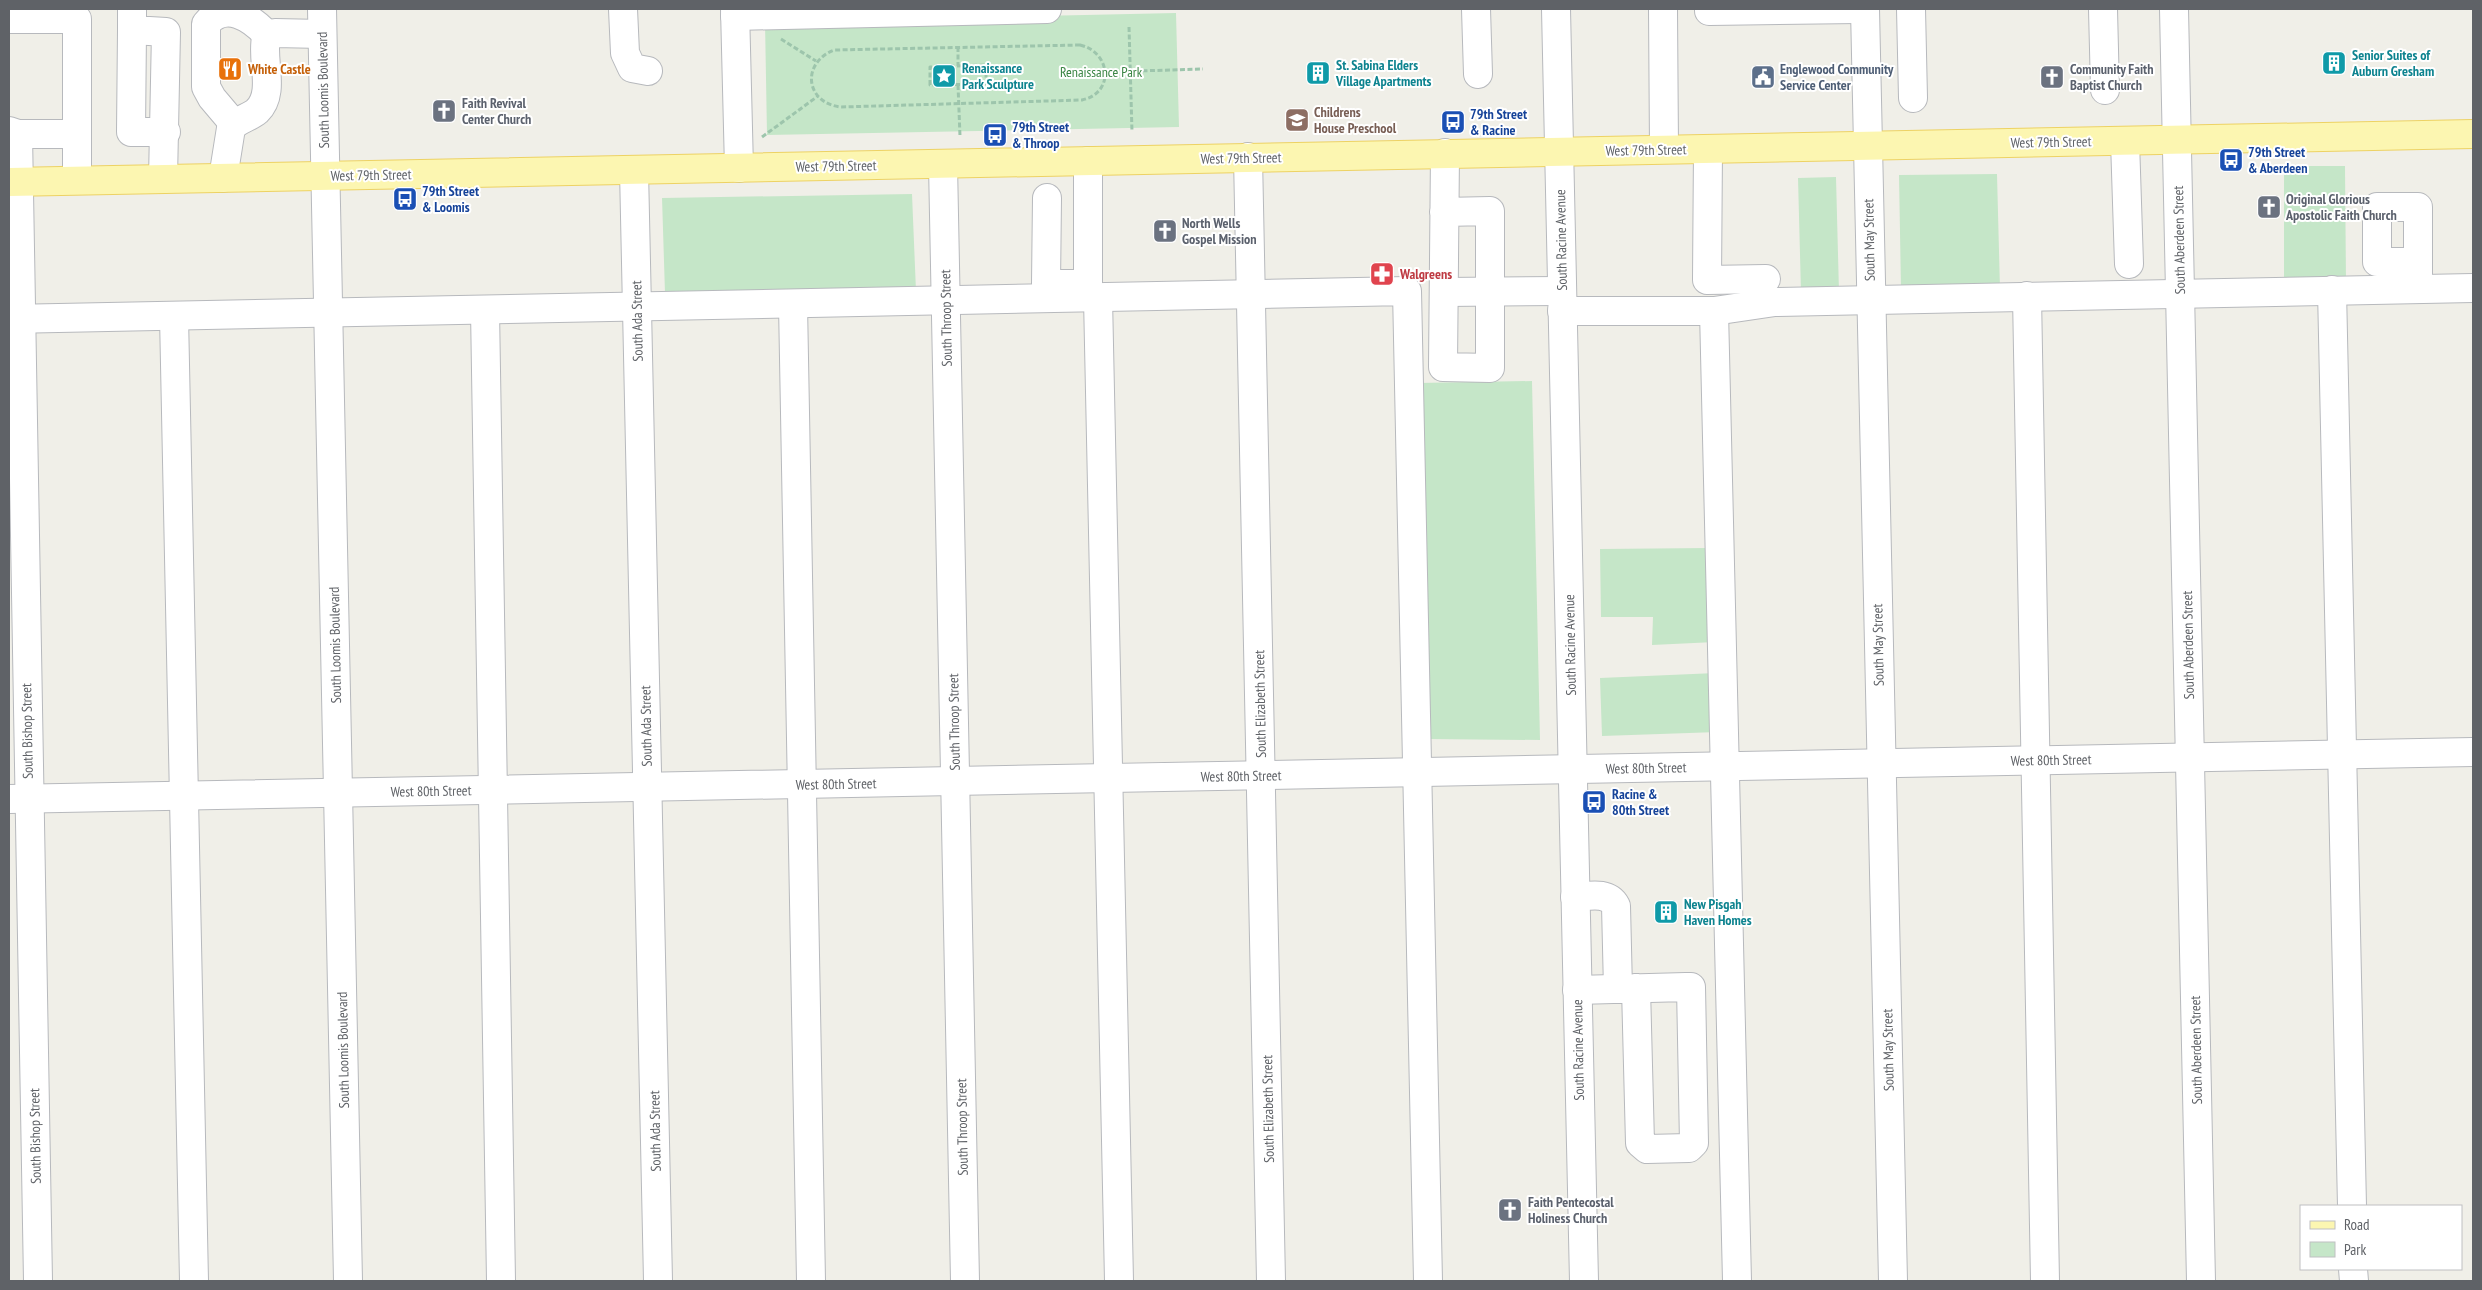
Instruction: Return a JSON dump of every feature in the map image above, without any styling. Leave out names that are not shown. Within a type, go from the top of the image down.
[{"type":"main road","name":"West 79th Street","points":[[13,181],[2473,134]]},
{"type":"street","points":[[623,9],[625,53],[632,68],[648,71]]},
{"type":"street","points":[[738,168],[735,12],[1047,9]]},
{"type":"street","points":[[1476,9],[1478,74]]},
{"type":"street","name":"South Racine Avenue","points":[[1556,9],[1584,1281]]},
{"type":"street","points":[[1663,9],[1664,149]]},
{"type":"street","points":[[1709,9],[1709,11],[1858,9]]},
{"type":"street","name":"South May Street","points":[[1865,9],[1870,300],[1894,1281]]},
{"type":"street","points":[[1911,9],[1913,98]]},
{"type":"street","points":[[2103,9],[2105,90]]},
{"type":"street","name":"South Aberdeen Street","points":[[2174,9],[2201,1281]]},
{"type":"street","points":[[234,124],[212,98],[206,87],[206,24],[210,18],[222,13],[233,13],[250,18],[268,36]]},
{"type":"street","points":[[9,20],[77,19],[77,180]]},
{"type":"street","points":[[132,20],[130,132],[166,132],[163,179]]},
{"type":"street","points":[[223,178],[228,132],[234,124],[257,111],[266,94],[265,43],[268,36],[322,21]]},
{"type":"street","name":"South Loomis Boulevard","points":[[322,21],[348,1281]]},
{"type":"street","points":[[13,133],[77,134]]},
{"type":"street","name":"South Bishop Street","points":[[13,133],[18,799],[38,1281]]},
{"type":"street","points":[[2125,140],[2129,264]]},
{"type":"street","points":[[1708,149],[1707,280],[1766,279]]},
{"type":"street","points":[[1444,154],[1443,367],[1490,368],[1490,211],[1444,212]]},
{"type":"street","name":"South Elizabeth Street","points":[[1248,157],[1272,1281]]},
{"type":"street","points":[[1047,198],[1046,284],[1088,284],[1088,161]]},
{"type":"street","name":"South Throop Street","points":[[943,164],[965,1281]]},
{"type":"street","name":"South Ada Street","points":[[634,170],[658,1281]]},
{"type":"street","points":[[2418,262],[2418,289]]},
{"type":"street","points":[[1444,292],[1491,293],[1562,301],[1714,311],[1775,302],[2473,288]]},
{"type":"street","points":[[2332,290],[2352,1205]]},
{"type":"street","points":[[14,319],[1407,291],[1428,1281]]},
{"type":"street","points":[[2027,296],[2046,1281]]},
{"type":"street","points":[[1098,298],[1118,1281]]},
{"type":"street","points":[[793,304],[811,1281]]},
{"type":"street","points":[[484,310],[500,1281]]},
{"type":"street","points":[[1714,311],[1737,1281]]},
{"type":"street","points":[[174,316],[194,1281]]},
{"type":"street","name":"West 80th Street","points":[[18,799],[2473,752]]},
{"type":"street","points":[[1575,897],[1603,896],[1612,899],[1616,906],[1627,989],[1640,1143],[1647,1149],[1689,1148],[1694,1143],[1693,991],[1690,987],[1627,989],[1577,990]]},
{"type":"path","points":[[1129,27],[1132,132]]},
{"type":"path","points":[[775,36],[816,61]]},
{"type":"path","points":[[1080,45],[1088,47],[1098,54],[1105,72],[1103,86],[1095,96],[1089,98],[841,106],[828,104],[818,96],[814,89],[812,74],[816,61],[834,50],[1080,45]]},
{"type":"path","points":[[958,47],[958,66]]},
{"type":"path","points":[[986,65],[986,84],[930,86],[930,67],[958,66],[986,65]]},
{"type":"path","points":[[1105,72],[1204,69]]},
{"type":"path","points":[[958,85],[960,136]]},
{"type":"path","points":[[760,138],[818,96]]},
{"type":"green space","name":"Renaissance Park","points":[[1176,13],[1179,127],[767,135],[765,22]]},
{"type":"green space","points":[[2284,166],[2345,166],[2346,283],[2284,283]]},
{"type":"green space","points":[[1997,174],[2000,289],[1901,290],[1899,175]]},
{"type":"green space","points":[[1836,177],[1839,292],[1801,293],[1798,178]]},
{"type":"green space","points":[[912,194],[916,291],[665,293],[662,198]]},
{"type":"green space","points":[[1532,381],[1540,740],[1426,739],[1418,383]]},
{"type":"green space","points":[[1708,548],[1715,642],[1652,645],[1653,617],[1601,617],[1600,549]]},
{"type":"green space","points":[[1716,673],[1718,732],[1602,736],[1600,678]]},
{"type":"place","name":"Senior Suites of Auburn Gresham","points":[[2334,63]]},
{"type":"place","name":"White Castle","points":[[230,69]]},
{"type":"place","name":"St. Sabina Elders Village Apartments","points":[[1318,73]]},
{"type":"place","name":"Renaissance Park Sculpture","points":[[944,76]]},
{"type":"place","name":"Englewood Community Service Center","points":[[1763,77]]},
{"type":"place","name":"Community Faith Baptist Church","points":[[2052,77]]},
{"type":"place","name":"Faith Revival Center Church","points":[[444,111]]},
{"type":"place","name":"Childrens House Preschool","points":[[1297,120]]},
{"type":"place","name":"79th Street & Racine","points":[[1453,122]]},
{"type":"place","name":"79th Street & Throop","points":[[995,135]]},
{"type":"place","name":"79th Street & Aberdeen","points":[[2231,160]]},
{"type":"place","name":"79th Street & Loomis","points":[[405,199]]},
{"type":"place","name":"Original Glorious Apostolic Faith Church","points":[[2269,207]]},
{"type":"place","name":"North Wells Gospel Mission","points":[[1165,231]]},
{"type":"place","name":"Walgreens","points":[[1382,274]]},
{"type":"place","name":"Racine & 80th Street","points":[[1594,802]]},
{"type":"place","name":"New Pisgah Haven Homes","points":[[1666,912]]},
{"type":"place","name":"Faith Pentecostal Holiness Church","points":[[1510,1210]]}]
